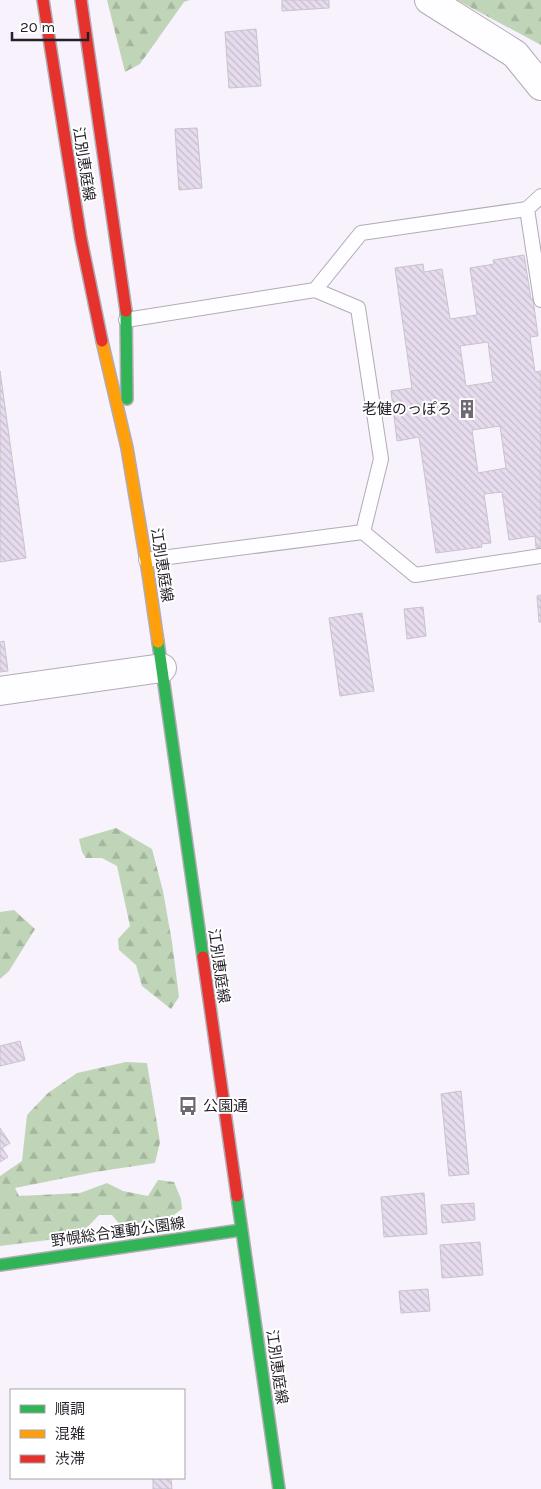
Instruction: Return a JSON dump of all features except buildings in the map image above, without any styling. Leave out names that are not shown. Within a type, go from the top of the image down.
[{"type":"main road","name":"江別恵庭線","points":[[43,0],[81,239],[95,312],[127,448],[146,560],[279,1489]]},
{"type":"main road","name":"江別恵庭線","points":[[82,0],[126,310],[127,448]]},
{"type":"main road","name":"野幌総合運動公園線","points":[[0,1265],[241,1230]]},
{"type":"street","points":[[429,0],[515,54],[541,86]]},
{"type":"street","points":[[0,691],[162,668]]},
{"type":"lane","points":[[314,290],[361,233],[528,209],[541,196]]},
{"type":"lane","points":[[528,209],[541,300]]},
{"type":"lane","points":[[126,320],[314,290],[358,308],[381,459],[363,532]]},
{"type":"lane","points":[[146,560],[363,532],[415,575],[541,556]]},
{"type":"green space","points":[[107,0],[190,0],[184,2],[140,64],[125,72]]},
{"type":"green space","points":[[457,0],[541,0],[541,45]]},
{"type":"green space","points":[[116,828],[152,849],[163,891],[179,997],[171,1009],[142,986],[136,965],[119,950],[118,939],[130,926],[117,866],[102,858],[86,858],[82,852],[79,839]]},
{"type":"green space","points":[[14,910],[35,929],[9,971],[0,979],[0,912]]},
{"type":"green space","points":[[126,1062],[147,1063],[160,1142],[155,1163],[95,1172],[15,1188],[19,1196],[80,1193],[107,1183],[123,1191],[148,1196],[158,1180],[174,1182],[181,1199],[182,1209],[171,1217],[121,1226],[112,1215],[99,1215],[81,1234],[0,1246],[0,1176],[22,1161],[27,1115],[48,1093],[77,1073]]},
{"type":"traffic: fast","points":[[126,311],[127,399]]},
{"type":"traffic: fast","points":[[158,642],[203,957]]},
{"type":"traffic: fast","points":[[237,1196],[279,1489]]},
{"type":"traffic: fast","points":[[0,1265],[241,1230]]},
{"type":"traffic: slow","points":[[102,341],[127,448],[158,642]]},
{"type":"traffic: jam","points":[[43,0],[81,239],[102,341]]},
{"type":"traffic: jam","points":[[81,0],[126,311]]},
{"type":"traffic: jam","points":[[203,957],[237,1196]]},
{"type":"place","name":"老健のっぽろ","points":[[467,409]]},
{"type":"place","name":"公園通","points":[[188,1106]]}]
